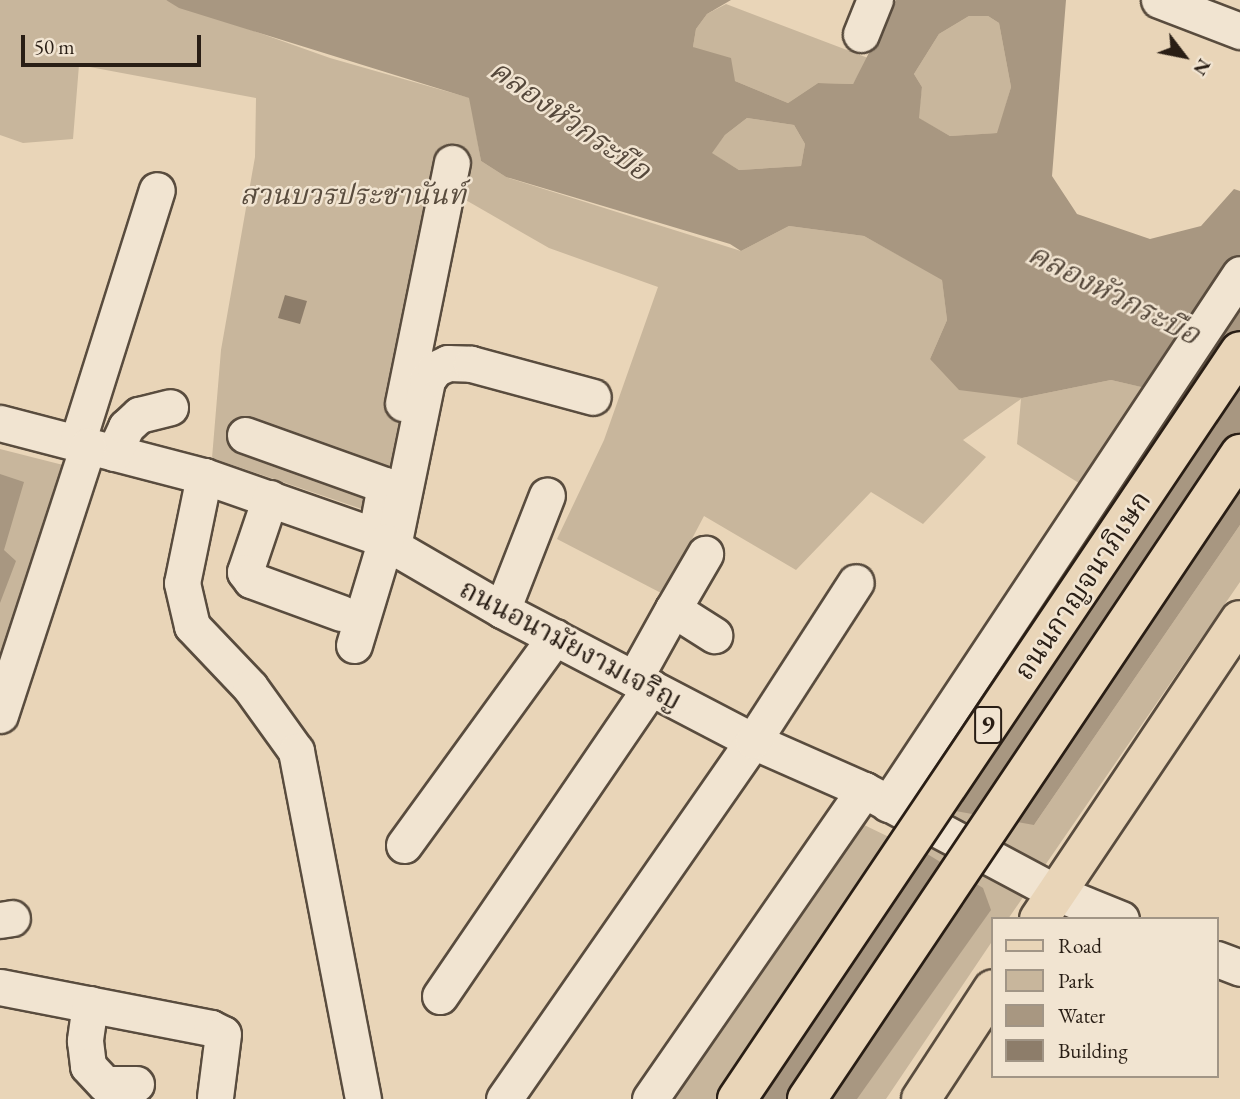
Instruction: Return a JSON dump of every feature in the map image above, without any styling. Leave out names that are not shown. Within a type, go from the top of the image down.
[{"type":"main road","name":"ถนนกาญจนาภิเษก","points":[[737,1099],[1240,351]]},
{"type":"main road","name":"ถนนกาญจนาภิเษก","points":[[807,1099],[1240,454]]},
{"type":"main road","points":[[1048,906],[1240,620]]},
{"type":"main road","points":[[920,1099],[992,991]]},
{"type":"street","points":[[861,34],[875,0]]},
{"type":"street","points":[[1159,0],[1240,32]]},
{"type":"street","points":[[385,542],[385,485],[452,163]]},
{"type":"street","points":[[0,715],[93,447],[158,190]]},
{"type":"street","points":[[650,1099],[876,797],[1159,396],[1240,274]]},
{"type":"street","points":[[355,645],[427,380],[435,369],[448,363],[471,364],[593,397]]},
{"type":"street","points":[[93,447],[126,427],[139,415],[170,407]]},
{"type":"street","name":"ถนนอนามัยงามเจริญ","points":[[0,423],[204,476],[271,498],[385,542],[502,610],[753,741],[876,797],[1048,906],[1110,917]]},
{"type":"street","points":[[246,435],[385,485]]},
{"type":"street","points":[[204,476],[181,583],[192,626],[250,687],[296,751],[363,1099]]},
{"type":"street","points":[[502,610],[547,495]]},
{"type":"street","points":[[271,498],[245,572],[250,580],[341,612]]},
{"type":"street","points":[[440,996],[643,683],[673,608],[705,554]]},
{"type":"street","points":[[504,1099],[753,741],[856,582]]},
{"type":"street","points":[[673,608],[714,635]]},
{"type":"street","points":[[404,845],[555,637]]},
{"type":"street","points":[[1219,960],[1240,968]]},
{"type":"street","points":[[0,987],[223,1034],[215,1097]]},
{"type":"street","points":[[90,1004],[85,1041],[88,1066],[105,1084],[136,1084]]},
{"type":"green space","name":"สวนบวรประชานันท์","points":[[0,0],[166,0],[330,58],[470,98],[481,161],[506,177],[741,251],[789,226],[864,236],[942,279],[947,320],[930,359],[1022,398],[1111,380],[1146,388],[1082,485],[1017,444],[1021,399],[963,440],[986,457],[923,524],[871,492],[796,570],[704,516],[663,594],[557,539],[604,440],[658,287],[549,248],[457,195],[391,519],[212,458],[221,350],[255,157],[256,98],[79,65],[73,139],[23,143],[0,135]]},
{"type":"green space","points":[[726,4],[868,58],[853,84],[818,83],[788,103],[735,81],[693,47],[696,29],[707,14]]},
{"type":"green space","points":[[969,16],[988,16],[999,23],[1011,87],[998,133],[950,136],[918,118],[922,87],[914,74],[939,34]]},
{"type":"green space","points":[[747,118],[794,125],[805,144],[801,166],[739,170],[711,153],[725,135]]},
{"type":"green space","points":[[1181,397],[1034,825],[1240,525],[1240,582],[1009,917],[992,917],[992,941],[886,1099],[671,1099],[858,822],[889,837]]},
{"type":"green space","points":[[0,449],[67,466],[0,675]]},
{"type":"water","name":"คลองหัวกระบือ","points":[[166,0],[731,0],[707,14],[696,29],[693,47],[731,58],[735,81],[788,103],[818,83],[853,84],[896,0],[1066,0],[1052,176],[1077,214],[1150,239],[1201,226],[1234,189],[1240,191],[1240,525],[1034,825],[950,810],[1180,396],[1111,380],[1022,398],[959,390],[930,359],[947,320],[942,280],[864,236],[789,226],[741,251],[730,244],[506,177],[481,161],[469,98],[179,8]],"holes":[[[969,16],[988,16],[999,23],[1011,87],[997,133],[950,136],[919,118],[922,87],[914,74],[939,34]],[[747,118],[794,125],[805,144],[801,166],[739,170],[712,153],[725,135]]]},
{"type":"water","points":[[0,474],[24,482],[4,550],[16,561],[0,603]]},
{"type":"water","points":[[901,838],[983,888],[991,910],[857,1099],[725,1099]]},
{"type":"building","points":[[285,295],[307,301],[300,324],[278,318]]}]
